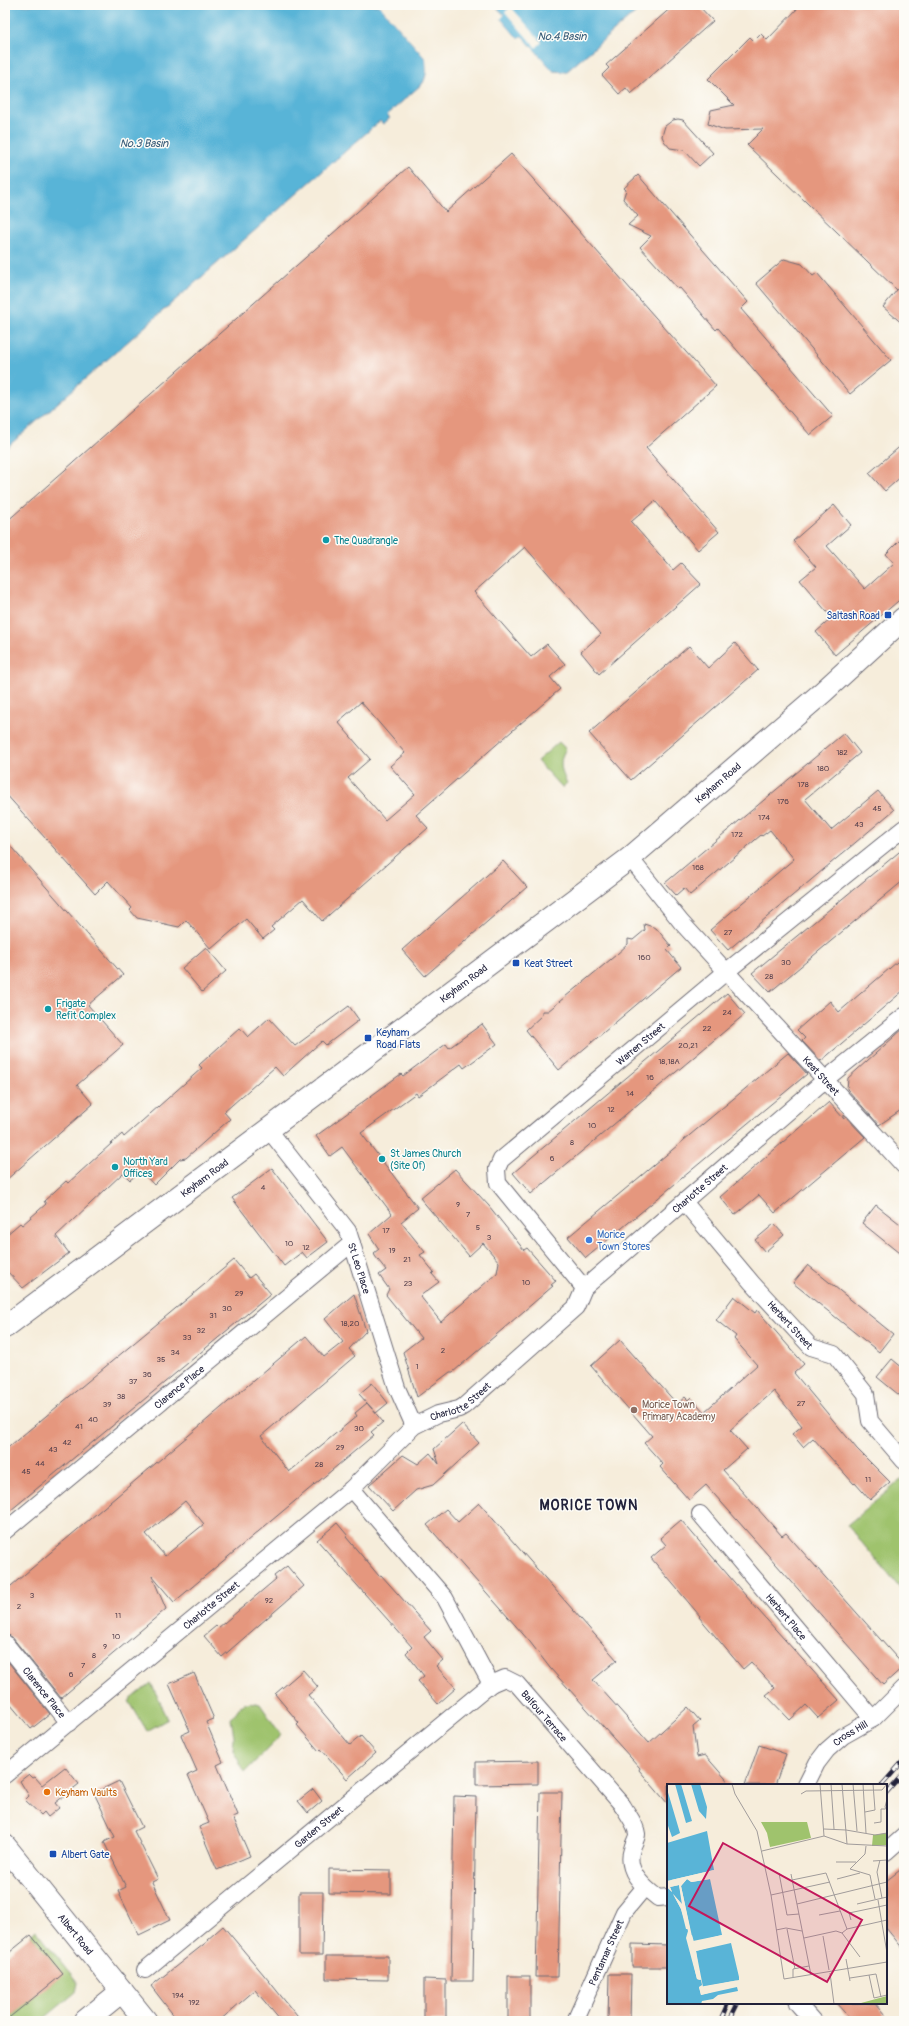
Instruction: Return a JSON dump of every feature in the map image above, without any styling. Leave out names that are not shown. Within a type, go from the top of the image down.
[{"type":"main road","name":"Keyham Road","points":[[5,1327],[630,858],[794,718],[904,618]]},
{"type":"main road","name":"Albert Road","points":[[5,1846],[146,2021]]},
{"type":"main road","points":[[85,2021],[122,1991]]},
{"type":"street","name":"Warren Street","points":[[584,1288],[498,1182],[497,1169],[501,1160],[727,971],[904,828]]},
{"type":"street","name":"Keat Street","points":[[630,858],[682,922],[772,1022],[903,1162]]},
{"type":"street","name":"Charlotte Street","points":[[5,1774],[69,1723],[351,1489],[414,1426],[438,1414],[464,1406],[576,1307],[584,1288],[685,1203],[826,1079],[904,1016]]},
{"type":"street","name":"St Leo Place","points":[[269,1130],[348,1231],[397,1388],[414,1426]]},
{"type":"street","name":"Herbert Street","points":[[685,1203],[752,1283],[811,1347],[834,1354],[866,1394],[870,1421],[904,1461]]},
{"type":"street","name":"Clarence Place","points":[[5,1531],[352,1243]]},
{"type":"street","points":[[351,1489],[445,1598],[491,1684]]},
{"type":"street","name":"Herbert Place","points":[[700,1514],[873,1719]]},
{"type":"street","name":"Clarence Place","points":[[5,1643],[69,1723]]},
{"type":"street","name":"Balfour Terrace","points":[[491,1684],[505,1678],[517,1684],[623,1806],[633,1823],[637,1836],[631,1850],[630,1867],[644,1888],[658,1898],[667,1896]]},
{"type":"street","name":"Garden Street","points":[[145,1970],[491,1684]]},
{"type":"street","name":"Cross Hill","points":[[806,1784],[817,1763],[827,1750],[843,1736],[873,1719],[904,1688]]},
{"type":"street","points":[[887,1851],[904,1836]]},
{"type":"street","name":"Pentamar Street","points":[[575,2021],[624,1912],[644,1888]]},
{"type":"street","points":[[798,2004],[813,2021]]},
{"type":"green space","points":[[559,742],[566,749],[562,757],[561,766],[567,783],[562,788],[537,761]]},
{"type":"green space","points":[[902,1479],[904,1481],[904,1593],[847,1525]]},
{"type":"green space","points":[[151,1683],[168,1719],[147,1731],[129,1701]]},
{"type":"green space","points":[[250,1702],[260,1704],[281,1735],[245,1772],[233,1751],[234,1736],[231,1719],[241,1705]]},
{"type":"green space","points":[[36,1930],[78,1983],[76,1992],[41,2021],[5,2021],[62,1974],[31,1935]]},
{"type":"water","name":"No.3 Basin","points":[[5,5],[379,5],[426,59],[427,69],[423,83],[387,115],[390,118],[383,124],[380,121],[5,449]]},
{"type":"water","name":"No.4 Basin","points":[[495,5],[644,5],[566,72],[553,71],[522,36],[518,39],[500,18],[504,15]]},
{"type":"pier","points":[[379,5],[381,5],[428,58],[429,76],[427,76],[426,59]]},
{"type":"pier","points":[[493,5],[504,15],[501,19],[518,39],[522,36],[553,71],[550,71],[522,39],[517,41],[499,20],[501,15]]},
{"type":"pier","points":[[511,7],[542,42],[536,48],[505,12]]},
{"type":"building","points":[[674,5],[698,5],[713,21],[631,94],[626,88],[619,94],[602,75],[609,68],[606,65]]},
{"type":"building","points":[[801,5],[904,5],[904,325],[883,307],[897,290],[747,145],[763,129],[725,130],[708,124],[711,110],[734,105],[708,79],[750,37],[754,41],[761,34],[767,40]]},
{"type":"building","points":[[673,120],[683,120],[713,153],[699,166],[684,150],[670,148],[664,141],[662,136],[665,126]]},
{"type":"building","name":"The Quadrangle","points":[[511,154],[716,386],[646,448],[719,532],[698,550],[655,501],[631,522],[673,570],[681,563],[701,584],[599,674],[581,652],[601,634],[525,547],[474,592],[531,657],[547,644],[565,664],[550,677],[560,689],[416,815],[428,828],[322,921],[303,899],[271,927],[274,930],[263,939],[246,919],[211,949],[186,920],[179,927],[137,918],[130,910],[132,908],[108,881],[95,894],[5,793],[5,523],[408,167],[446,212]],"holes":[[[361,702],[405,753],[390,766],[415,794],[385,820],[348,778],[370,759],[338,722]]]},
{"type":"building","points":[[638,175],[748,302],[741,309],[833,416],[810,435],[718,328],[716,330],[680,288],[678,289],[640,247],[651,236],[628,225],[638,216],[623,199],[626,190],[624,188]]},
{"type":"building","points":[[784,259],[802,264],[813,276],[817,273],[891,360],[850,394],[756,283]]},
{"type":"building","points":[[904,443],[904,474],[885,491],[869,473]]},
{"type":"building","points":[[834,505],[851,525],[827,546],[865,589],[894,563],[886,554],[904,536],[904,596],[835,655],[816,632],[832,618],[800,580],[816,567],[793,541]]},
{"type":"building","points":[[735,643],[758,670],[631,780],[589,733],[689,646],[708,668]]},
{"type":"building","points":[[844,733],[860,753],[805,799],[831,830],[878,791],[894,810],[728,950],[710,930],[794,859],[770,830],[762,836],[761,835],[690,895],[684,888],[676,895],[665,883]]},
{"type":"building","name":"Frigate Refit Complex","points":[[5,840],[123,975],[88,1005],[123,1045],[77,1085],[93,1104],[5,1181]]},
{"type":"building","points":[[904,848],[904,880],[770,992],[752,973]]},
{"type":"building","points":[[503,861],[527,887],[425,976],[402,950]]},
{"type":"building","points":[[644,924],[656,928],[671,946],[667,950],[681,967],[559,1070],[526,1030],[542,1015],[542,1011],[548,1011],[616,955],[628,944],[628,939],[633,940],[645,930]]},
{"type":"building","points":[[206,947],[226,971],[202,992],[182,968]]},
{"type":"building","points":[[904,956],[904,990],[821,1061],[802,1041],[805,1038],[797,1030],[830,1001],[839,1012]]},
{"type":"building","points":[[727,993],[745,1014],[531,1194],[513,1173]]},
{"type":"building","name":"North Yard Offices","points":[[349,1006],[359,1020],[326,1045],[322,1041],[283,1076],[275,1067],[224,1112],[230,1119],[186,1158],[180,1159],[154,1185],[141,1171],[130,1180],[123,1173],[56,1236],[69,1253],[23,1288],[5,1269],[5,1236],[20,1223],[22,1225],[46,1204],[44,1201],[66,1181],[68,1183],[122,1134],[124,1137],[202,1068],[199,1065],[240,1028],[248,1037],[269,1018],[295,1046]]},
{"type":"building","points":[[482,1024],[497,1044],[464,1068],[461,1064],[418,1096],[416,1093],[361,1133],[418,1208],[401,1222],[425,1252],[420,1255],[434,1272],[432,1274],[439,1282],[420,1296],[441,1322],[497,1273],[499,1262],[483,1243],[469,1256],[420,1198],[455,1169],[489,1206],[524,1250],[527,1248],[556,1281],[551,1285],[553,1286],[453,1372],[450,1372],[417,1397],[403,1352],[421,1338],[386,1295],[389,1289],[379,1275],[386,1270],[375,1256],[374,1253],[379,1249],[369,1234],[392,1214],[342,1147],[330,1156],[316,1136],[401,1074],[403,1076],[446,1044],[449,1048]]},
{"type":"building","points":[[904,1028],[904,1108],[879,1125],[847,1089],[848,1078]]},
{"type":"building","points":[[788,1053],[807,1074],[586,1258],[568,1237]]},
{"type":"building","points":[[829,1102],[844,1119],[844,1115],[865,1137],[775,1213],[759,1195],[735,1215],[720,1197]]},
{"type":"building","points":[[272,1168],[328,1242],[307,1258],[302,1252],[284,1266],[232,1198]]},
{"type":"building","points":[[876,1205],[904,1227],[904,1257],[862,1223]]},
{"type":"building","points":[[774,1224],[784,1235],[765,1252],[755,1240]]},
{"type":"building","points":[[234,1260],[249,1278],[254,1274],[271,1294],[5,1515],[5,1450]]},
{"type":"building","points":[[808,1265],[893,1334],[879,1352],[793,1283]]},
{"type":"building","points":[[354,1294],[366,1331],[349,1349],[355,1356],[261,1436],[289,1472],[357,1416],[355,1413],[367,1403],[383,1422],[371,1432],[374,1435],[174,1602],[152,1576],[166,1609],[61,1698],[12,1637],[5,1634],[5,1591],[306,1336],[324,1357],[343,1342],[325,1319]],"holes":[[[185,1501],[204,1524],[165,1556],[146,1534]]]},
{"type":"building","points":[[734,1296],[755,1313],[757,1310],[804,1364],[794,1373],[857,1449],[890,1482],[870,1500],[813,1438],[803,1447],[792,1434],[802,1426],[774,1391],[730,1430],[747,1449],[723,1470],[782,1536],[786,1533],[904,1666],[883,1685],[706,1485],[689,1500],[660,1467],[663,1464],[644,1443],[652,1436],[591,1366],[620,1340],[677,1404],[685,1397],[688,1400],[691,1397],[704,1412],[757,1365],[734,1339],[736,1336],[716,1320]]},
{"type":"building","points":[[892,1359],[904,1369],[904,1399],[877,1377]]},
{"type":"building","points":[[372,1383],[388,1403],[376,1413],[359,1394]]},
{"type":"building","points":[[462,1424],[479,1443],[433,1485],[416,1490],[393,1511],[369,1485],[403,1455],[418,1464],[430,1453],[439,1464],[434,1449]]},
{"type":"building","points":[[479,1503],[617,1660],[593,1680],[649,1743],[688,1707],[700,1721],[693,1727],[697,1757],[705,1755],[730,1784],[667,1784],[667,1803],[639,1770],[640,1768],[550,1668],[530,1642],[427,1525],[446,1509],[458,1522]]},
{"type":"building","points":[[681,1520],[758,1610],[839,1700],[818,1718],[806,1705],[790,1720],[766,1695],[775,1688],[751,1662],[743,1669],[651,1558],[666,1545],[660,1538]]},
{"type":"building","points":[[337,1523],[348,1536],[346,1537],[379,1576],[381,1575],[431,1631],[424,1637],[443,1660],[436,1666],[456,1688],[438,1704],[418,1681],[424,1676],[406,1653],[412,1647],[317,1540]]},
{"type":"building","points":[[287,1566],[304,1586],[222,1657],[204,1636],[216,1626],[218,1628],[276,1579],[274,1576]]},
{"type":"building","points":[[5,1658],[50,1714],[31,1729],[5,1698]]},
{"type":"building","points":[[303,1670],[318,1687],[308,1695],[350,1745],[361,1736],[376,1753],[347,1779],[321,1749],[319,1751],[297,1725],[299,1723],[275,1694]]},
{"type":"building","points":[[194,1673],[214,1719],[206,1722],[223,1762],[217,1765],[238,1815],[233,1817],[250,1856],[217,1870],[199,1827],[209,1823],[188,1775],[197,1771],[181,1735],[190,1731],[169,1684]]},
{"type":"building","points":[[759,1745],[786,1754],[775,1784],[745,1784]]},
{"type":"building","points":[[538,1761],[538,1784],[476,1785],[476,1762]]},
{"type":"building","name":"Keyham Vaults","points":[[65,1767],[79,1784],[55,1803],[59,1808],[48,1817],[44,1812],[41,1815],[25,1800],[29,1796],[20,1781],[29,1774],[33,1778],[35,1777],[42,1785]]},
{"type":"building","points":[[119,1781],[142,1827],[134,1831],[158,1879],[152,1882],[170,1920],[139,1935],[118,1891],[126,1887],[104,1842],[115,1837],[94,1793]]},
{"type":"building","points":[[313,1789],[322,1801],[308,1813],[298,1801]]},
{"type":"building","points":[[540,1792],[562,1792],[558,1977],[536,1977]]},
{"type":"building","points":[[454,1796],[476,1797],[473,1981],[451,1981]]},
{"type":"building","points":[[904,1867],[904,1950],[887,1929],[887,1880]]},
{"type":"building","points":[[329,1869],[391,1870],[391,1894],[329,1893]]},
{"type":"building","points":[[299,1892],[323,1892],[322,1955],[299,1955]]},
{"type":"building","points":[[223,1926],[301,2021],[281,2021],[255,1990],[219,2021],[178,2021],[151,1986],[208,1941],[207,1940]]},
{"type":"building","points":[[31,1935],[63,1974],[5,2021],[5,1956]]},
{"type":"building","points":[[632,1944],[667,1945],[667,1967],[632,1967]]},
{"type":"building","points":[[326,1956],[388,1956],[388,1980],[326,1979]]},
{"type":"building","points":[[609,1974],[631,1974],[630,2021],[608,2021]]},
{"type":"building","points":[[508,1976],[530,1976],[530,2021],[508,2021]]},
{"type":"building","points":[[424,1979],[446,1980],[446,2021],[424,2021]]},
{"type":"building","points":[[837,2004],[876,2004],[890,2021],[852,2021]]},
{"type":"railway","points":[[883,1784],[904,1760]]},
{"type":"railway","points":[[887,1792],[904,1773]]},
{"type":"railway","points":[[720,2021],[728,2004]]},
{"type":"railway","points":[[729,2021],[738,2004]]},
{"type":"place","name":"The Quadrangle","points":[[326,540]]},
{"type":"place","name":"Saltash Road","points":[[888,615]]},
{"type":"place","name":"Keat Street","points":[[516,963]]},
{"type":"place","name":"Frigate Refit Complex","points":[[48,1009]]},
{"type":"place","name":"Keyham Road Flats","points":[[368,1038]]},
{"type":"place","name":"St James Church (Site Of)","points":[[382,1159]]},
{"type":"place","name":"North Yard Offices","points":[[115,1167]]},
{"type":"place","name":"Morice Town Stores","points":[[589,1240]]},
{"type":"place","name":"Morice Town Primary Academy","points":[[634,1410]]},
{"type":"place","name":"Keyham Vaults","points":[[47,1792]]},
{"type":"place","name":"Albert Gate","points":[[53,1854]]},
{"type":"district","name":"MORICE TOWN","points":[[589,1505]]}]
